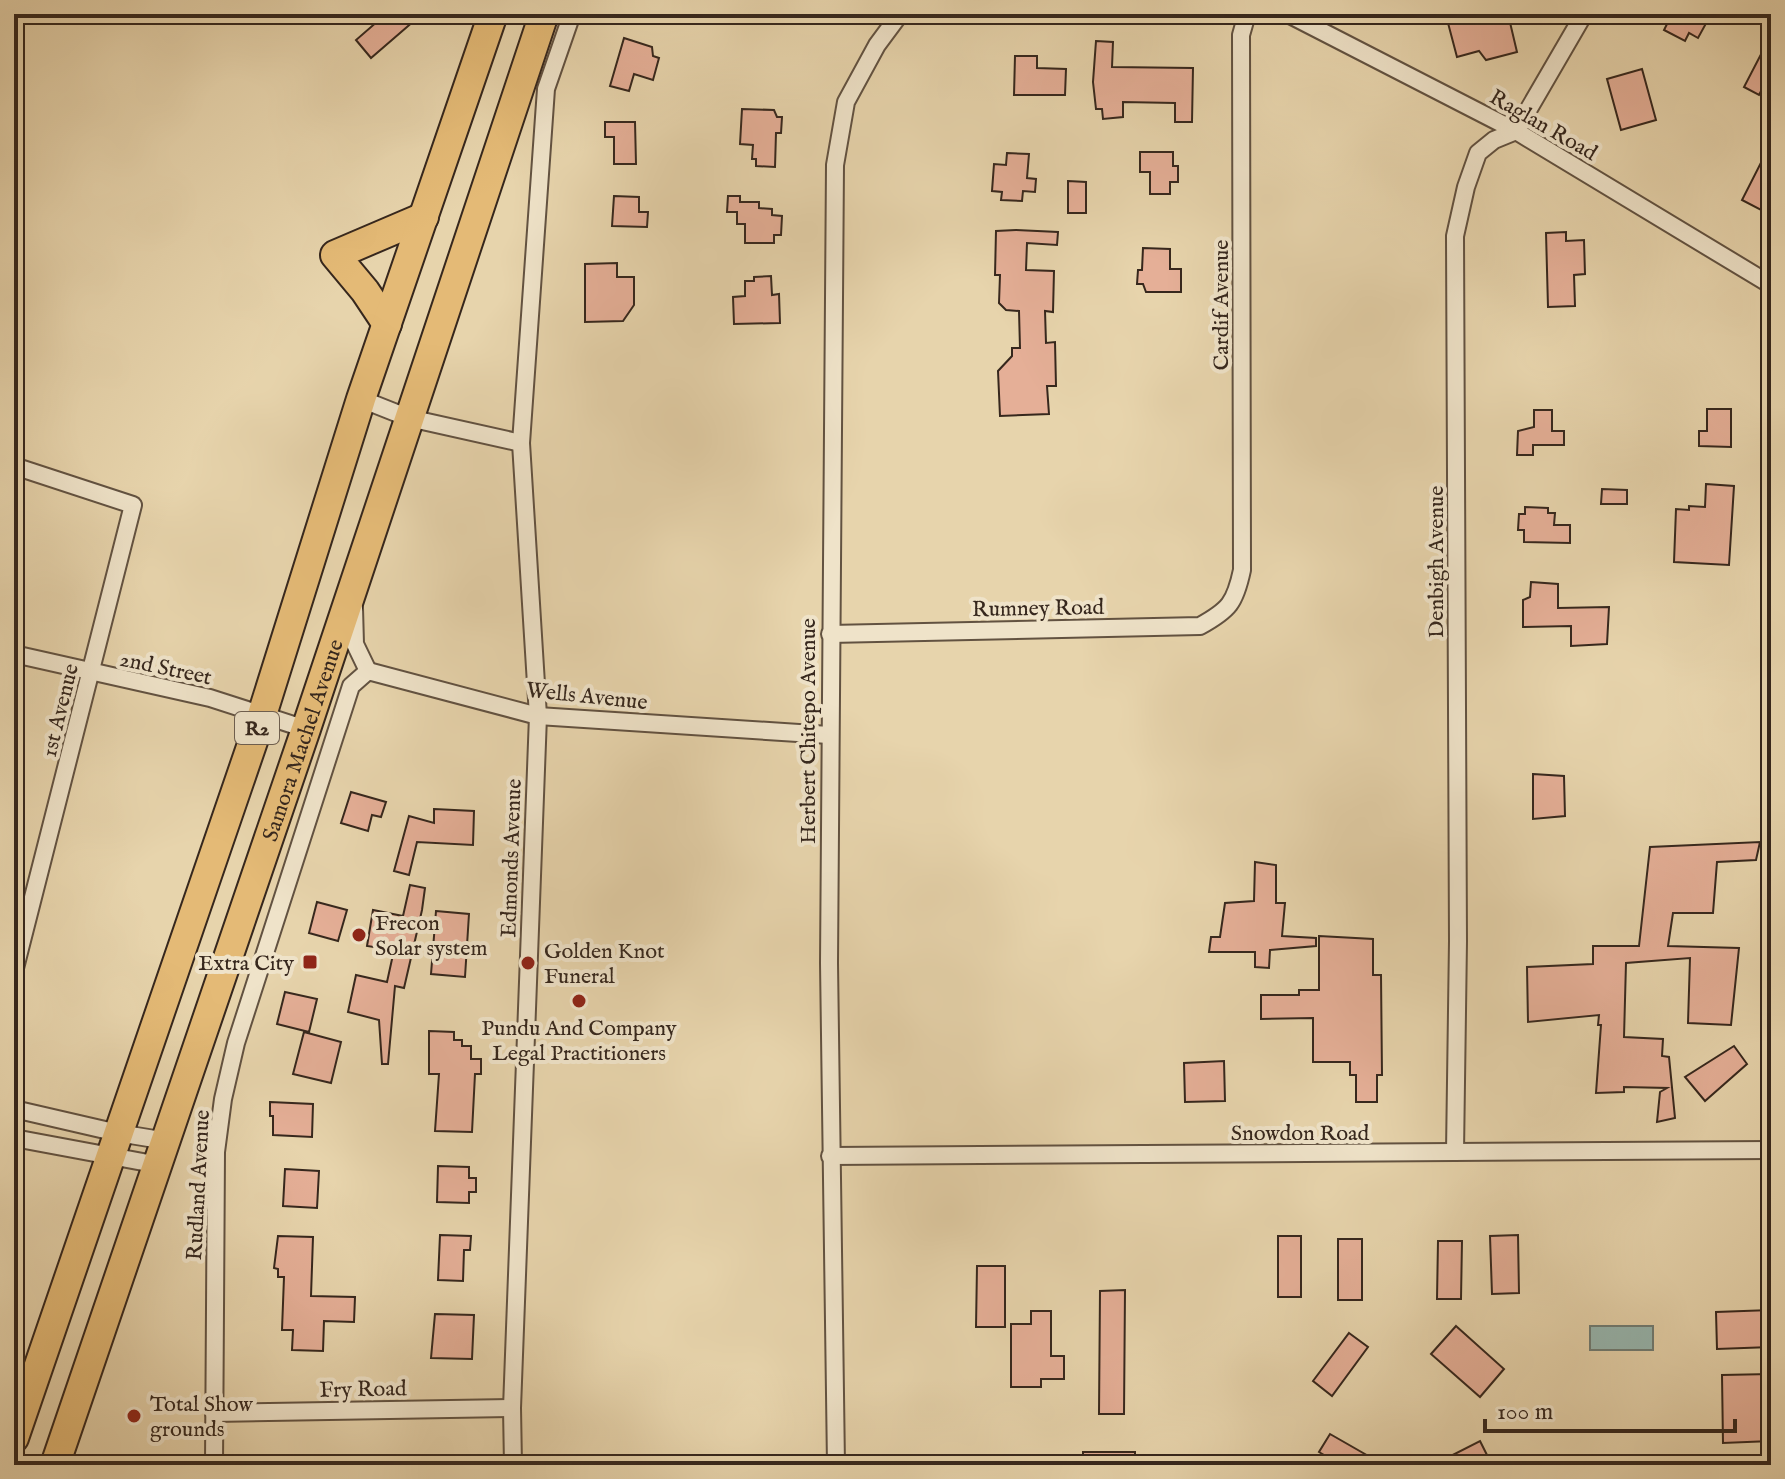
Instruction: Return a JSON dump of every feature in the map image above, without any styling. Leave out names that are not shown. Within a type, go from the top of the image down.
[{"type":"highway","name":"Samora Machel Avenue","points":[[14,1438],[262,715],[361,399],[493,14]]},
{"type":"highway","name":"Samora Machel Avenue","points":[[55,1465],[306,729],[544,14]]},
{"type":"highway","points":[[387,324],[335,255],[424,217]]},
{"type":"street","name":"Edmonds Avenue","points":[[513,1465],[512,1408],[538,716],[521,443],[546,89],[572,14]]},
{"type":"street","name":"Herbert Chitepo Avenue","points":[[836,1465],[830,1156],[829,735],[835,165],[846,102],[877,45],[900,14]]},
{"type":"street","name":"Cardif Avenue","points":[[1236,596],[1242,570],[1241,35],[1247,14]]},
{"type":"street","name":"Raglan Road","points":[[1288,14],[1516,131],[1771,285]]},
{"type":"street","points":[[1516,131],[1584,14]]},
{"type":"street","name":"Denbigh Avenue","points":[[1455,1152],[1458,941],[1455,236],[1466,187],[1478,153],[1494,140],[1516,131]]},
{"type":"street","points":[[361,399],[409,418],[521,443]]},
{"type":"street","name":"1st Avenue","points":[[14,466],[133,505],[14,972]]},
{"type":"street","points":[[353,587],[355,644],[368,671]]},
{"type":"street","name":"Rumney Road","points":[[830,634],[1200,626],[1224,613],[1236,596]]},
{"type":"street","name":"2nd Street","points":[[14,654],[210,698],[306,729]]},
{"type":"street","name":"Wells Avenue","points":[[368,671],[538,716],[829,735]]},
{"type":"street","name":"Rudland Avenue","points":[[214,1465],[216,1152],[223,1099],[236,1043],[351,686],[368,671]]},
{"type":"street","points":[[14,1109],[114,1145],[163,1153]]},
{"type":"street","points":[[14,1138],[114,1145],[163,1153]]},
{"type":"street","name":"Snowdon Road","points":[[830,1156],[1771,1150]]},
{"type":"street","name":"Fry Road","points":[[214,1413],[512,1408]]},
{"type":"water","points":[[1590,1326],[1653,1326],[1653,1350],[1590,1350]]},
{"type":"building","points":[[386,14],[422,14],[371,58],[356,40]]},
{"type":"building","points":[[1490,14],[1491,18],[1508,14],[1517,52],[1486,60],[1479,51],[1457,57],[1448,23]]},
{"type":"building","points":[[1672,14],[1701,14],[1709,18],[1698,38],[1689,33],[1685,41],[1664,30]]},
{"type":"building","points":[[1771,35],[1771,72],[1759,95],[1744,87]]},
{"type":"building","points":[[624,38],[652,47],[653,56],[659,58],[653,80],[634,74],[629,91],[610,86]]},
{"type":"building","points":[[1096,41],[1113,42],[1112,67],[1193,68],[1192,122],[1175,122],[1175,103],[1123,102],[1123,117],[1103,119],[1102,109],[1096,109],[1093,82]]},
{"type":"building","points":[[1015,56],[1037,56],[1037,68],[1066,69],[1065,95],[1014,95]]},
{"type":"building","points":[[1642,69],[1656,120],[1621,130],[1607,79]]},
{"type":"building","points":[[742,109],[774,110],[777,117],[782,117],[781,133],[776,133],[775,167],[756,166],[756,159],[752,159],[753,145],[740,144]]},
{"type":"building","points":[[605,122],[635,122],[636,164],[614,164],[614,137],[605,137]]},
{"type":"building","points":[[1771,143],[1771,196],[1763,211],[1742,200]]},
{"type":"building","points":[[1140,152],[1173,152],[1173,166],[1178,166],[1178,182],[1170,182],[1170,194],[1150,194],[1150,172],[1140,172]]},
{"type":"building","points":[[1007,153],[1029,154],[1027,178],[1036,179],[1035,192],[1023,191],[1022,201],[1001,200],[1002,192],[992,191],[994,164],[1006,165]]},
{"type":"building","points":[[1068,181],[1086,182],[1086,213],[1068,213]]},
{"type":"building","points":[[614,196],[639,197],[639,212],[648,212],[647,227],[612,226]]},
{"type":"building","points":[[728,196],[740,196],[740,202],[759,202],[759,208],[772,209],[772,215],[782,216],[781,235],[774,235],[774,243],[745,243],[745,224],[737,224],[737,212],[727,212]]},
{"type":"building","points":[[996,231],[1058,232],[1057,245],[1027,243],[1026,270],[1054,271],[1053,312],[1045,311],[1046,343],[1055,342],[1056,386],[1047,386],[1049,414],[1000,416],[998,371],[1012,356],[1012,348],[1020,348],[1019,311],[1006,310],[999,303],[1000,275],[995,275]]},
{"type":"building","points":[[1566,232],[1566,241],[1584,240],[1585,274],[1574,275],[1575,306],[1548,307],[1546,233]]},
{"type":"building","points":[[1143,248],[1170,249],[1170,269],[1181,269],[1181,292],[1146,292],[1143,284],[1137,284],[1138,270],[1142,270]]},
{"type":"building","points":[[617,263],[617,277],[634,277],[634,305],[623,321],[585,322],[585,264]]},
{"type":"building","points":[[771,276],[772,295],[779,294],[780,323],[734,324],[733,297],[745,296],[745,281]]},
{"type":"building","points":[[1707,409],[1731,409],[1731,447],[1699,446],[1699,431],[1707,431]]},
{"type":"building","points":[[1534,410],[1552,410],[1552,431],[1564,431],[1564,445],[1533,445],[1533,455],[1517,455],[1518,431],[1534,427]]},
{"type":"building","points":[[1706,484],[1734,486],[1729,565],[1674,562],[1676,509],[1705,507]]},
{"type":"building","points":[[1602,489],[1627,490],[1627,504],[1601,504]]},
{"type":"building","points":[[1525,507],[1548,508],[1548,513],[1555,513],[1554,525],[1570,525],[1570,543],[1524,542],[1524,530],[1518,530],[1519,514],[1525,514]]},
{"type":"building","points":[[1531,582],[1558,584],[1558,608],[1609,607],[1607,644],[1571,646],[1571,626],[1523,627],[1523,600],[1530,597]]},
{"type":"building","points":[[1533,774],[1564,776],[1565,816],[1533,819]]},
{"type":"building","points":[[351,792],[386,802],[381,817],[372,815],[368,831],[341,823]]},
{"type":"building","points":[[434,809],[474,811],[473,845],[417,842],[409,875],[394,871],[409,816],[434,823]]},
{"type":"building","points":[[1760,842],[1756,860],[1717,862],[1713,913],[1673,913],[1668,946],[1739,948],[1731,1025],[1688,1023],[1690,958],[1626,963],[1624,1037],[1663,1039],[1662,1056],[1669,1057],[1675,1118],[1657,1122],[1660,1092],[1667,1088],[1624,1087],[1624,1092],[1596,1093],[1599,1015],[1528,1022],[1527,967],[1593,964],[1593,946],[1639,946],[1650,847]]},
{"type":"building","points":[[1255,862],[1276,865],[1276,903],[1285,903],[1282,936],[1316,938],[1316,946],[1270,950],[1269,968],[1255,967],[1255,952],[1209,952],[1211,937],[1220,937],[1225,903],[1254,901]]},
{"type":"building","points":[[410,885],[425,888],[422,910],[404,988],[395,986],[388,1064],[382,1064],[379,1020],[348,1012],[356,975],[387,982],[394,950],[367,946],[373,910],[403,916]]},
{"type":"building","points":[[317,902],[347,910],[338,941],[309,933]]},
{"type":"building","points":[[436,911],[469,914],[465,977],[431,974]]},
{"type":"building","points":[[1319,936],[1373,939],[1373,975],[1381,975],[1382,1075],[1377,1075],[1377,1102],[1356,1102],[1356,1075],[1350,1075],[1350,1062],[1313,1062],[1313,1018],[1261,1019],[1261,995],[1299,995],[1299,990],[1319,990]]},
{"type":"building","points":[[285,992],[317,999],[309,1032],[277,1024]]},
{"type":"building","points":[[429,1031],[454,1032],[454,1040],[462,1040],[462,1046],[471,1046],[471,1059],[481,1059],[481,1074],[475,1074],[472,1132],[435,1131],[439,1074],[429,1074]]},
{"type":"building","points":[[304,1032],[341,1042],[331,1083],[293,1074]]},
{"type":"building","points":[[1734,1046],[1747,1064],[1705,1101],[1685,1077]]},
{"type":"building","points":[[1224,1061],[1225,1101],[1185,1102],[1184,1063]]},
{"type":"building","points":[[270,1102],[313,1104],[312,1137],[273,1135]]},
{"type":"building","points":[[438,1166],[469,1167],[469,1178],[476,1178],[476,1192],[469,1192],[469,1203],[437,1202]]},
{"type":"building","points":[[285,1169],[319,1171],[317,1208],[283,1206]]},
{"type":"building","points":[[440,1235],[471,1236],[470,1250],[464,1250],[463,1281],[438,1280]]},
{"type":"building","points":[[1518,1235],[1519,1293],[1492,1294],[1490,1236]]},
{"type":"building","points":[[278,1236],[313,1237],[311,1296],[355,1297],[354,1322],[324,1321],[323,1351],[292,1350],[293,1330],[282,1330],[284,1277],[278,1277],[278,1269],[274,1268]]},
{"type":"building","points":[[1278,1236],[1301,1236],[1301,1297],[1278,1297]]},
{"type":"building","points":[[1338,1239],[1362,1239],[1362,1300],[1338,1300]]},
{"type":"building","points":[[1438,1241],[1462,1241],[1461,1299],[1437,1299]]},
{"type":"building","points":[[977,1266],[1005,1266],[1005,1327],[976,1327]]},
{"type":"building","points":[[1125,1290],[1124,1414],[1099,1414],[1100,1291]]},
{"type":"building","points":[[1771,1310],[1771,1347],[1717,1349],[1716,1312]]},
{"type":"building","points":[[1031,1311],[1051,1311],[1051,1356],[1064,1356],[1064,1379],[1041,1379],[1041,1387],[1011,1387],[1011,1324],[1031,1324]]},
{"type":"building","points":[[435,1314],[474,1315],[472,1359],[431,1358]]},
{"type":"building","points":[[1456,1326],[1504,1369],[1480,1397],[1431,1354]]},
{"type":"building","points":[[1349,1333],[1368,1347],[1332,1396],[1313,1381]]},
{"type":"building","points":[[1771,1374],[1771,1441],[1723,1443],[1722,1375]]},
{"type":"building","points":[[1330,1434],[1384,1465],[1341,1465],[1319,1452]]},
{"type":"building","points":[[1480,1441],[1492,1465],[1433,1465]]},
{"type":"building","points":[[1083,1452],[1135,1452],[1135,1465],[1083,1465]]},
{"type":"place","name":"Frecon Solar system","points":[[359,935]]},
{"type":"place","name":"Extra City","points":[[310,962]]},
{"type":"place","name":"Golden Knot Funeral","points":[[528,963]]},
{"type":"place","name":"Pundu And Company Legal Practitioners","points":[[579,1001]]},
{"type":"place","name":"Total Show grounds","points":[[134,1416]]}]
